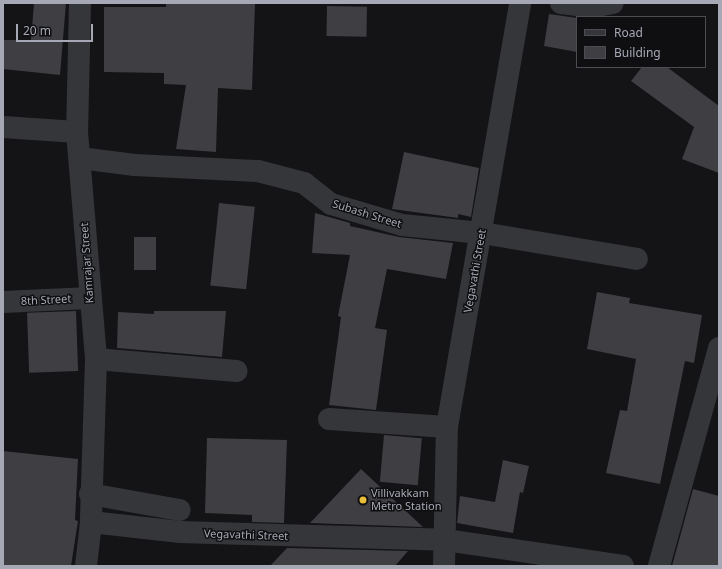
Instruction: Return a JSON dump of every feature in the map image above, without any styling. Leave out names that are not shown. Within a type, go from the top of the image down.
[{"type":"street","name":"Kamrajar Street","points":[[80,3],[77,132],[96,359],[90,494],[91,522]]},
{"type":"street","name":"Vegavathi Street","points":[[444,566],[447,427],[482,233],[520,3]]},
{"type":"street","points":[[562,3],[592,7],[613,3]]},
{"type":"street","points":[[3,127],[77,132]]},
{"type":"street","name":"Subash Street","points":[[80,158],[135,165],[258,171],[304,183],[331,204],[402,226],[482,233],[637,259]]},
{"type":"street","name":"8th Street","points":[[3,302],[90,298]]},
{"type":"street","points":[[659,566],[719,348]]},
{"type":"street","points":[[96,359],[236,371]]},
{"type":"street","points":[[329,419],[447,427]]},
{"type":"street","points":[[90,494],[180,510]]},
{"type":"street","points":[[86,566],[91,522]]},
{"type":"street","name":"Vegavathi Street","points":[[91,522],[180,532],[445,540],[623,566]]},
{"type":"building","points":[[34,3],[66,3],[60,75],[3,69],[3,40],[31,40]]},
{"type":"building","points":[[166,3],[255,4],[252,90],[218,88],[216,152],[176,149],[186,85],[164,84],[164,73],[104,72],[104,7],[166,7]]},
{"type":"building","points":[[327,6],[367,7],[366,37],[326,36]]},
{"type":"building","points":[[549,14],[576,18],[576,52],[544,46]]},
{"type":"building","points":[[641,68],[668,68],[719,106],[719,173],[682,159],[694,127],[631,81]]},
{"type":"building","points":[[404,152],[479,168],[471,217],[458,214],[458,218],[392,209]]},
{"type":"building","points":[[219,203],[255,207],[246,289],[210,286]]},
{"type":"building","points":[[315,213],[350,223],[350,226],[399,237],[453,243],[446,279],[387,269],[375,328],[387,330],[376,410],[329,405],[341,317],[338,316],[350,255],[312,253]]},
{"type":"building","points":[[134,237],[156,237],[156,270],[134,270]]},
{"type":"building","points":[[597,292],[630,298],[629,303],[702,315],[694,363],[685,361],[660,484],[606,473],[620,410],[627,411],[636,359],[587,349]]},
{"type":"building","points":[[76,311],[78,371],[29,373],[27,313]]},
{"type":"building","points":[[154,311],[226,311],[222,357],[117,348],[118,312],[154,314]]},
{"type":"building","points":[[384,435],[422,438],[418,485],[380,482]]},
{"type":"building","points":[[207,438],[287,440],[284,523],[252,522],[252,515],[205,513]]},
{"type":"building","points":[[3,451],[78,459],[75,520],[78,521],[71,566],[3,566]]},
{"type":"building","points":[[503,460],[529,466],[523,493],[520,492],[513,533],[457,523],[460,496],[495,502]]},
{"type":"building","points":[[361,469],[395,501],[423,527],[310,523]]},
{"type":"building","points":[[693,489],[719,496],[719,566],[672,566]]},
{"type":"building","points":[[287,548],[408,551],[395,566],[270,566]]},
{"type":"place","name":"Villivakkam Metro Station","points":[[363,500]]}]
